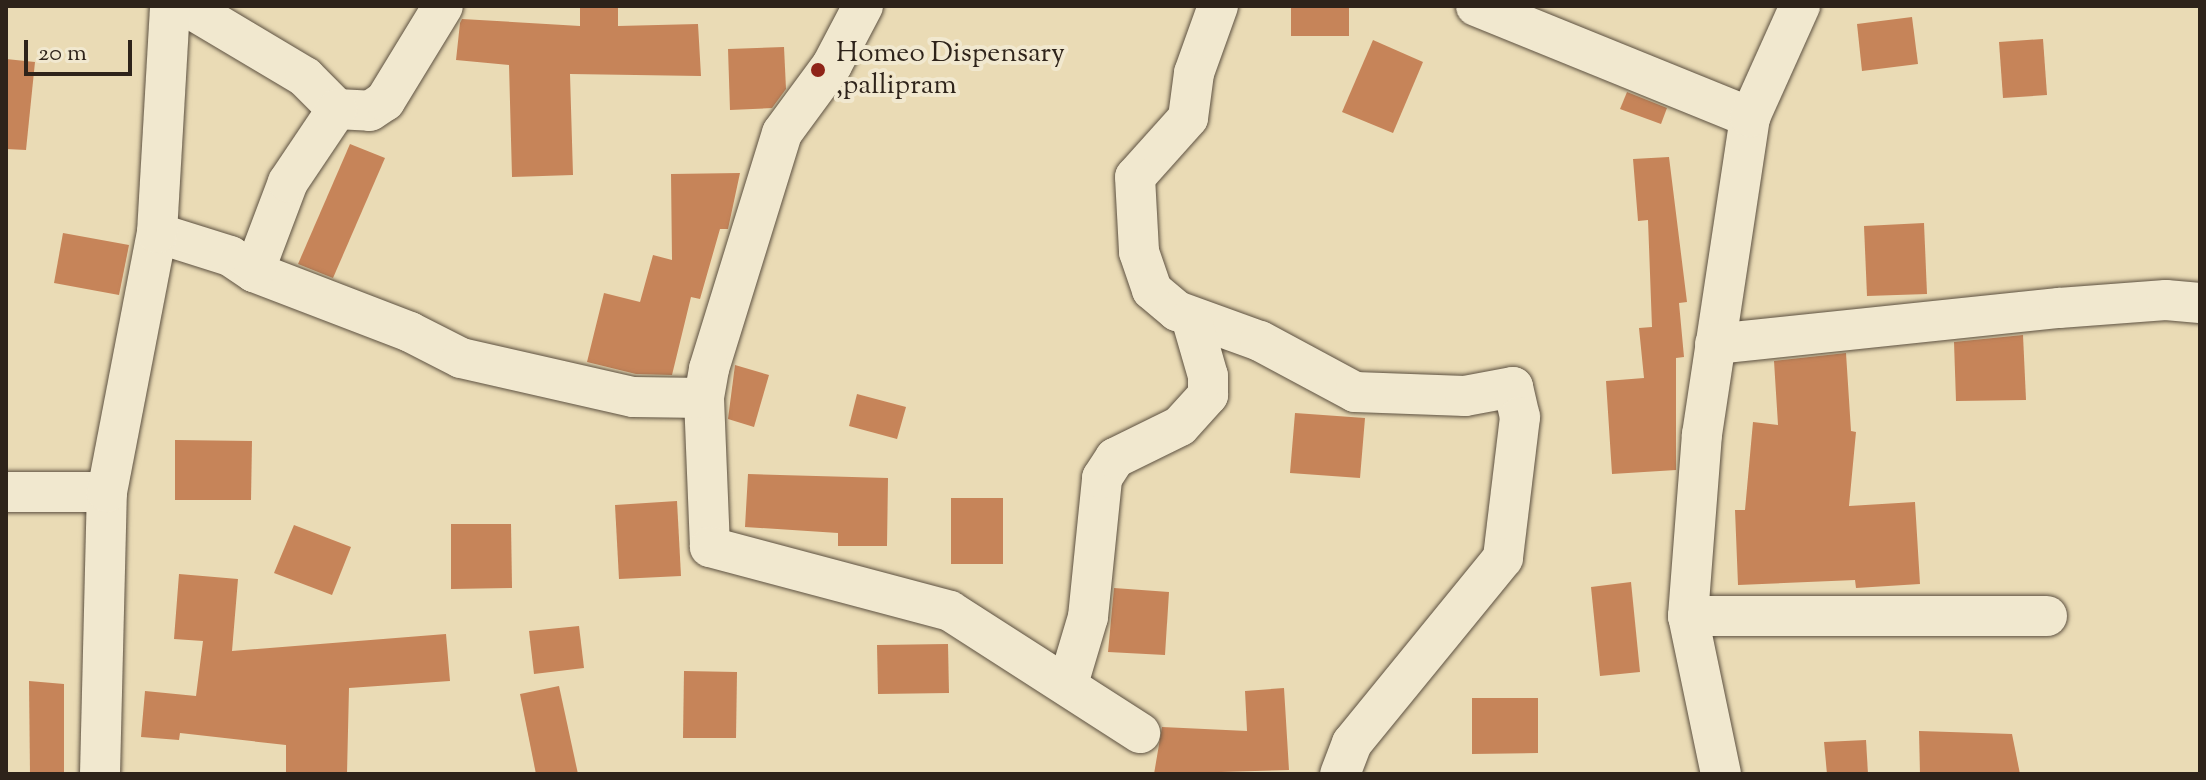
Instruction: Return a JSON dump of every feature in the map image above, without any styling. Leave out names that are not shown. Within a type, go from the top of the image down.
[{"type":"street","points":[[100,774],[107,492],[157,233],[170,6]]},
{"type":"street","points":[[186,6],[305,77],[337,109],[370,111],[385,101],[443,6]]},
{"type":"street","points":[[863,6],[832,65],[782,133],[704,398],[710,547],[950,611],[1140,733]]},
{"type":"street","points":[[1218,6],[1194,73],[1188,118],[1135,177],[1139,252],[1152,290],[1191,317],[1260,341],[1355,392],[1465,396],[1513,387],[1520,417],[1503,558],[1352,743],[1340,774]]},
{"type":"street","points":[[1476,6],[1750,117]]},
{"type":"street","points":[[1721,774],[1688,616],[1702,434],[1750,117],[1800,6]]},
{"type":"street","points":[[254,272],[288,182],[337,109]]},
{"type":"street","points":[[157,233],[230,256],[254,272],[410,332],[461,358],[633,397],[704,398]]},
{"type":"street","points":[[1715,344],[2059,308],[2166,300],[2200,303]]},
{"type":"street","points":[[1068,684],[1088,617],[1102,478],[1115,458],[1180,426],[1208,395],[1208,376],[1191,317]]},
{"type":"street","points":[[6,492],[107,492]]},
{"type":"street","points":[[1688,616],[2047,616]]},
{"type":"building","points":[[580,6],[618,6],[618,26],[698,24],[701,76],[570,74],[573,175],[512,177],[509,65],[456,60],[460,23],[462,19],[580,26]]},
{"type":"building","points":[[1291,6],[1349,6],[1349,36],[1291,36]]},
{"type":"building","points":[[1912,17],[1918,64],[1862,71],[1857,24]]},
{"type":"building","points":[[2043,39],[2047,95],[2003,98],[1999,42]]},
{"type":"building","points":[[1373,40],[1423,62],[1393,133],[1342,112]]},
{"type":"building","points":[[784,47],[786,89],[772,108],[730,110],[728,49]]},
{"type":"building","points":[[6,59],[35,62],[26,150],[6,149]]},
{"type":"building","points":[[1627,92],[1667,108],[1661,124],[1620,109]]},
{"type":"building","points":[[350,144],[385,158],[333,278],[298,264]]},
{"type":"building","points":[[1669,157],[1687,302],[1679,303],[1684,357],[1676,358],[1676,470],[1612,474],[1606,381],[1644,378],[1639,328],[1652,327],[1648,220],[1638,221],[1633,159]]},
{"type":"building","points":[[740,173],[728,229],[720,229],[700,299],[691,297],[672,375],[636,374],[587,362],[604,293],[640,302],[653,255],[672,260],[671,174]]},
{"type":"building","points":[[1924,223],[1927,294],[1867,296],[1864,226]]},
{"type":"building","points":[[63,233],[129,245],[119,295],[54,283]]},
{"type":"building","points":[[2023,335],[2026,400],[1956,401],[1954,342]]},
{"type":"building","points":[[1846,353],[1851,431],[1856,432],[1849,506],[1915,502],[1920,584],[1856,588],[1855,580],[1738,585],[1735,510],[1745,510],[1753,422],[1778,425],[1774,361]]},
{"type":"building","points":[[735,365],[769,375],[754,427],[728,419]]},
{"type":"building","points":[[857,394],[906,407],[897,439],[849,426]]},
{"type":"building","points":[[1295,413],[1365,418],[1360,478],[1290,473]]},
{"type":"building","points":[[175,440],[252,441],[251,500],[175,500]]},
{"type":"building","points":[[748,474],[888,478],[887,546],[838,546],[838,533],[745,527]]},
{"type":"building","points":[[951,498],[1003,498],[1003,564],[951,564]]},
{"type":"building","points":[[677,501],[681,576],[619,579],[615,505]]},
{"type":"building","points":[[451,524],[511,524],[512,588],[451,589]]},
{"type":"building","points":[[294,525],[351,547],[332,595],[274,573]]},
{"type":"building","points":[[179,574],[238,579],[232,651],[446,634],[450,681],[349,688],[347,774],[286,774],[286,745],[180,733],[179,740],[141,737],[145,691],[196,696],[203,641],[174,639]]},
{"type":"building","points":[[1631,582],[1640,672],[1600,676],[1591,587]]},
{"type":"building","points":[[1114,588],[1169,592],[1165,655],[1108,652]]},
{"type":"building","points":[[579,626],[584,668],[534,674],[529,631]]},
{"type":"building","points":[[948,644],[949,693],[878,694],[877,645]]},
{"type":"building","points":[[684,671],[737,672],[736,738],[683,738]]},
{"type":"building","points":[[29,681],[64,684],[64,774],[30,774]]},
{"type":"building","points":[[559,686],[578,774],[536,774],[520,694]]},
{"type":"building","points":[[1284,688],[1289,770],[1154,774],[1162,727],[1247,731],[1245,691]]},
{"type":"building","points":[[1472,698],[1538,698],[1538,753],[1472,754]]},
{"type":"building","points":[[1919,731],[2012,734],[2020,774],[1920,774]]},
{"type":"building","points":[[1866,740],[1868,774],[1827,774],[1824,742]]},
{"type":"place","name":"Homeo Dispensary ,pallipram","points":[[818,70]]}]
